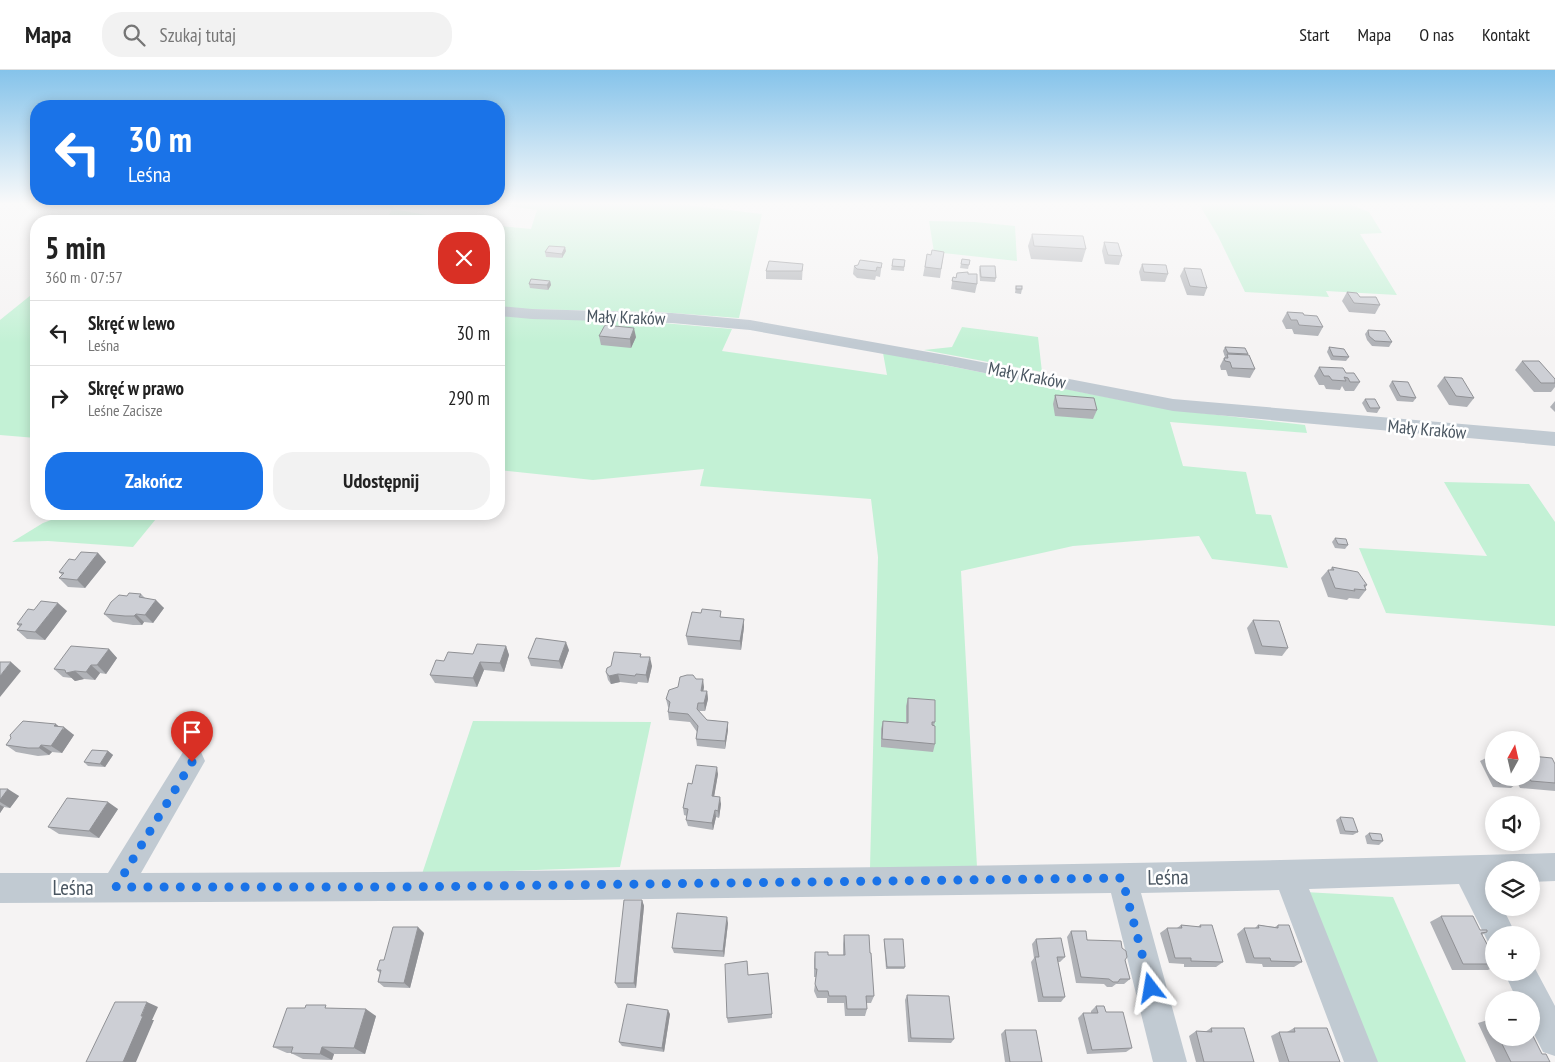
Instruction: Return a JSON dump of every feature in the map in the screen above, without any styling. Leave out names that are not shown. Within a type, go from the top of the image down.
[{"type":"street","name":"Mały Kraków","points":[[505,312],[532,314],[663,317],[750,325],[945,360],[1174,405],[1555,439]]},
{"type":"street","points":[[116,887],[192,762]]},
{"type":"street","name":"Leśna","points":[[0,888],[406,887],[1122,878],[1555,867]]},
{"type":"street","points":[[1467,869],[1496,926]]},
{"type":"street","points":[[1288,874],[1361,1062]]},
{"type":"street","points":[[1122,878],[1170,1062]]},
{"type":"street","points":[[1525,981],[1555,1040]]},
{"type":"green space","points":[[505,250],[754,250],[739,318],[659,312],[522,309],[505,307]]},
{"type":"green space","points":[[934,250],[1016,250],[1017,261],[934,252]]},
{"type":"green space","points":[[1225,250],[1370,250],[1397,295],[1326,291],[1329,297],[1245,292]]},
{"type":"green space","points":[[30,296],[30,438],[0,435],[0,320]]},
{"type":"green space","points":[[505,315],[651,322],[732,329],[722,351],[887,375],[883,353],[1167,409],[1305,425],[1307,433],[1170,422],[1183,466],[1246,472],[1256,514],[1271,515],[1288,568],[1212,559],[1199,536],[1073,546],[961,571],[977,867],[870,868],[878,557],[871,499],[700,486],[704,469],[593,480],[505,471]]},
{"type":"green space","points":[[962,327],[1038,337],[1042,372],[924,350],[952,347]]},
{"type":"green space","points":[[1444,482],[1529,484],[1555,522],[1555,626],[1386,613],[1359,548],[1487,556]]},
{"type":"green space","points":[[51,520],[155,520],[133,547],[48,541],[12,542]]},
{"type":"green space","points":[[473,721],[651,722],[620,867],[422,874]]},
{"type":"green space","points":[[1305,892],[1393,897],[1466,1062],[1371,1062]]},
{"type":"building","points":[[546,250],[564,250],[562,254],[545,252]]},
{"type":"building","points":[[932,250],[944,252],[941,269],[925,267],[927,254],[931,255]]},
{"type":"building","points":[[1107,250],[1120,250],[1122,256],[1108,255]]},
{"type":"building","points":[[893,259],[905,260],[904,267],[892,266]]},
{"type":"building","points":[[962,259],[970,260],[969,265],[961,264]]},
{"type":"building","points":[[860,260],[882,263],[881,268],[877,267],[876,271],[857,269],[854,266],[858,265]]},
{"type":"building","points":[[769,261],[803,264],[802,271],[766,271]]},
{"type":"building","points":[[1142,264],[1166,265],[1168,274],[1144,272]]},
{"type":"building","points":[[980,266],[995,266],[996,278],[981,277]]},
{"type":"building","points":[[1184,268],[1201,269],[1207,288],[1190,286]]},
{"type":"building","points":[[968,272],[968,274],[977,274],[977,284],[952,281],[953,277],[956,278],[957,273]]},
{"type":"building","points":[[531,279],[550,281],[547,285],[529,284]]},
{"type":"building","points":[[1016,286],[1022,286],[1022,289],[1016,289]]},
{"type":"building","points":[[1347,292],[1357,293],[1360,297],[1376,297],[1380,305],[1354,303]]},
{"type":"building","points":[[1287,312],[1317,316],[1323,327],[1299,325],[1297,320],[1291,320]]},
{"type":"building","points":[[605,325],[634,328],[630,339],[599,336]]},
{"type":"building","points":[[1368,330],[1385,331],[1392,342],[1375,341],[1369,336]]},
{"type":"building","points":[[1225,347],[1245,348],[1248,354],[1228,353]]},
{"type":"building","points":[[1329,347],[1344,349],[1349,357],[1333,356]]},
{"type":"building","points":[[1227,354],[1249,355],[1255,369],[1232,368],[1230,362],[1225,361],[1224,358],[1228,358]]},
{"type":"building","points":[[1522,361],[1539,361],[1555,379],[1555,383],[1541,383]]},
{"type":"building","points":[[1319,367],[1343,368],[1346,373],[1354,373],[1360,382],[1350,382],[1348,378],[1344,377],[1346,381],[1332,380],[1329,376],[1324,376]]},
{"type":"building","points":[[1444,377],[1462,378],[1474,398],[1456,396]]},
{"type":"building","points":[[1392,381],[1408,382],[1416,398],[1400,396]]},
{"type":"building","points":[[1055,395],[1094,398],[1097,410],[1058,408]]},
{"type":"building","points":[[1365,399],[1375,399],[1380,408],[1370,408]]},
{"type":"building","points":[[1335,538],[1346,539],[1348,545],[1338,544]]},
{"type":"building","points":[[81,552],[98,553],[77,580],[59,578],[64,573],[59,572],[69,559],[75,560]]},
{"type":"building","points":[[1332,567],[1358,572],[1367,585],[1364,585],[1366,590],[1354,589],[1355,591],[1335,588],[1328,570],[1334,570]]},
{"type":"building","points":[[129,593],[141,594],[139,597],[156,600],[145,615],[104,614],[111,602],[119,595],[127,596]]},
{"type":"building","points":[[41,601],[58,603],[35,632],[17,630],[22,624],[17,624],[28,609],[34,610]]},
{"type":"building","points":[[702,609],[721,611],[720,617],[744,619],[740,641],[686,636],[692,612],[701,613]]},
{"type":"building","points":[[1253,620],[1279,621],[1288,648],[1262,646]]},
{"type":"building","points":[[536,638],[566,642],[559,661],[528,658]]},
{"type":"building","points":[[477,644],[506,646],[500,663],[480,662],[473,678],[430,675],[436,660],[444,661],[448,652],[473,654]]},
{"type":"building","points":[[71,646],[109,649],[97,665],[91,665],[86,672],[75,671],[66,673],[65,670],[54,669]]},
{"type":"building","points":[[614,652],[641,654],[640,657],[650,657],[646,675],[618,674],[609,676],[606,672],[607,668],[611,666]]},
{"type":"building","points":[[0,662],[11,662],[0,676]]},
{"type":"building","points":[[693,675],[696,679],[703,679],[701,691],[707,691],[704,703],[698,703],[697,709],[707,720],[728,722],[725,741],[696,739],[698,726],[688,714],[668,712],[670,702],[666,699],[669,690],[678,687],[680,677]]},
{"type":"building","points":[[908,698],[935,700],[935,722],[932,722],[932,725],[935,726],[935,744],[882,739],[883,721],[908,723]]},
{"type":"building","points":[[23,721],[56,724],[54,726],[64,727],[51,746],[41,745],[39,748],[28,748],[6,745],[11,738],[10,735]]},
{"type":"building","points":[[92,750],[108,751],[100,764],[84,762]]},
{"type":"building","points":[[1540,757],[1552,758],[1555,764],[1555,783],[1540,782]]},
{"type":"building","points":[[696,765],[717,767],[712,796],[720,797],[718,811],[715,810],[712,823],[686,820],[688,809],[683,808],[688,783],[692,784]]},
{"type":"building","points":[[0,789],[8,789],[0,800]]},
{"type":"building","points":[[67,798],[108,802],[89,831],[48,827]]},
{"type":"building","points":[[1340,817],[1353,818],[1358,832],[1345,831]]},
{"type":"building","points":[[1369,833],[1381,834],[1383,841],[1372,840]]},
{"type":"building","points":[[624,900],[642,900],[634,983],[615,983]]},
{"type":"building","points":[[677,913],[727,917],[723,951],[672,948]]},
{"type":"building","points":[[1441,916],[1473,916],[1480,930],[1485,930],[1485,932],[1481,933],[1485,940],[1485,964],[1463,964]]},
{"type":"building","points":[[1181,925],[1201,927],[1200,925],[1212,925],[1223,962],[1191,961],[1191,958],[1175,958],[1167,928],[1182,928]]},
{"type":"building","points":[[1258,925],[1278,928],[1278,925],[1289,925],[1302,962],[1271,961],[1270,958],[1254,958],[1244,928],[1259,928]]},
{"type":"building","points":[[393,927],[418,927],[404,983],[378,982],[381,970],[377,970],[380,960],[384,960]]},
{"type":"building","points":[[1071,931],[1086,931],[1087,940],[1121,941],[1122,948],[1126,951],[1127,957],[1125,960],[1130,979],[1120,979],[1118,982],[1113,982],[1109,979],[1081,977]]},
{"type":"building","points":[[844,935],[869,935],[874,996],[866,996],[867,1009],[847,1009],[846,996],[829,996],[828,991],[818,991],[815,984],[817,969],[815,969],[815,952],[828,952],[828,955],[845,955]]},
{"type":"building","points":[[1061,938],[1065,957],[1057,957],[1065,997],[1043,997],[1035,957],[1039,957],[1036,939]]},
{"type":"building","points":[[884,939],[903,939],[905,967],[887,967]]},
{"type":"building","points":[[747,961],[748,975],[768,973],[772,1014],[727,1018],[725,964]]},
{"type":"building","points":[[907,995],[949,996],[954,1039],[911,1038]]},
{"type":"building","points":[[115,1002],[147,1002],[123,1062],[86,1062]]},
{"type":"building","points":[[627,1004],[668,1010],[662,1048],[619,1042]]},
{"type":"building","points":[[306,1005],[326,1005],[325,1008],[366,1009],[354,1048],[322,1047],[320,1054],[291,1053],[293,1047],[273,1047],[287,1008],[305,1008]]},
{"type":"building","points":[[1096,1006],[1104,1006],[1106,1012],[1123,1012],[1132,1048],[1092,1050],[1083,1013],[1098,1013]]},
{"type":"building","points":[[1211,1028],[1244,1028],[1254,1062],[1204,1062],[1196,1031],[1212,1032]]},
{"type":"building","points":[[1294,1028],[1327,1028],[1340,1062],[1289,1062],[1279,1032],[1295,1032]]},
{"type":"building","points":[[1005,1030],[1036,1030],[1042,1062],[1010,1062]]},
{"type":"building","points":[[1503,1046],[1538,1046],[1542,1054],[1546,1054],[1550,1062],[1511,1062]]},
{"type":"route","points":[[192,762],[116,887],[406,887],[1122,878],[1151,988]]}]
